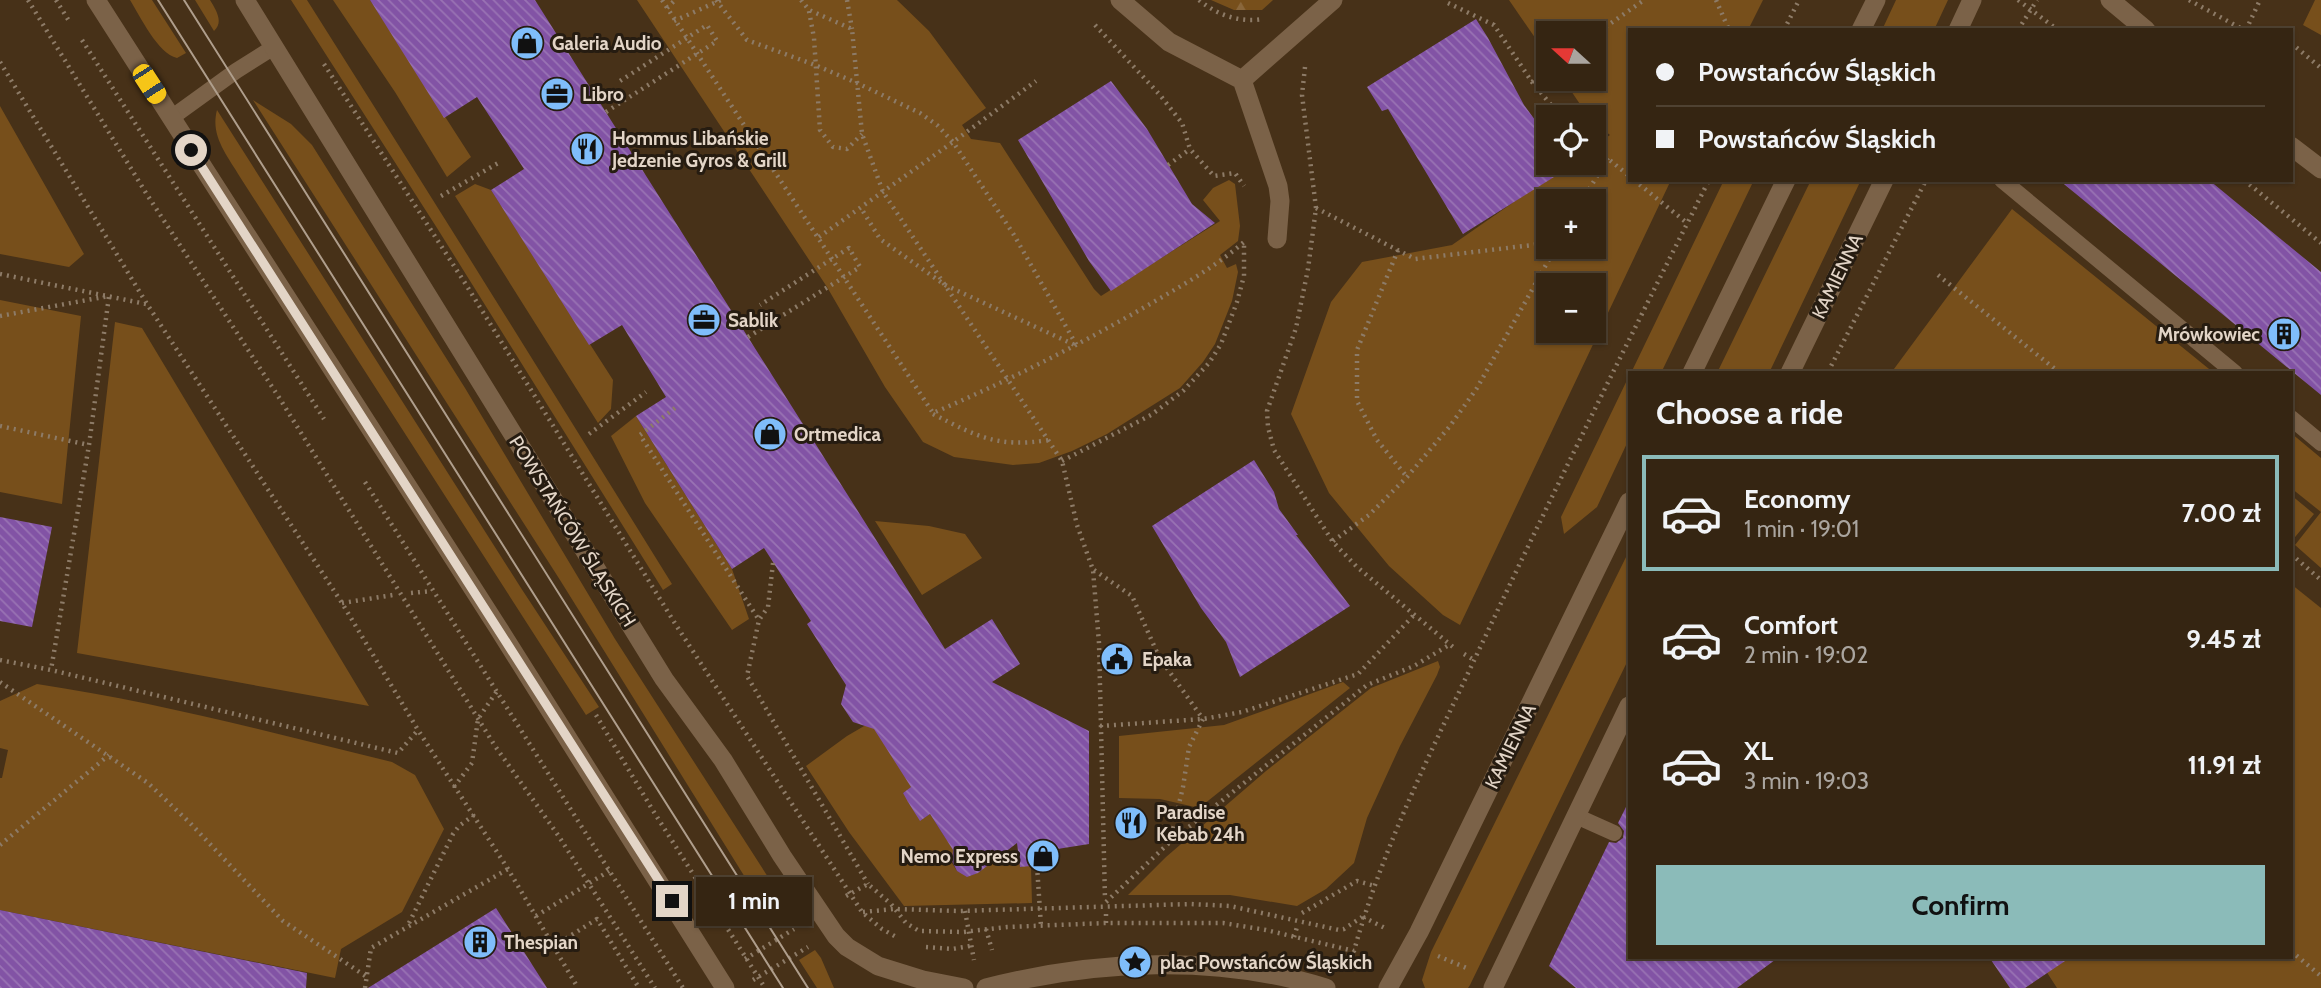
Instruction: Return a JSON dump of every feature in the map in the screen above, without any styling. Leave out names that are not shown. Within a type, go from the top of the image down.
[{"type":"main road","points":[[96,0],[498,626],[725,988]]},
{"type":"main road","name":"POWSTAŃCÓW ŚLĄSKICH","points":[[245,0],[664,679],[723,760],[827,925],[847,947],[878,966],[923,980],[964,988]]},
{"type":"main road","points":[[1121,0],[1169,42],[1242,80],[1278,186],[1280,201],[1277,239]]},
{"type":"main road","points":[[1242,80],[1333,0]]},
{"type":"main road","points":[[1862,28],[1876,0]]},
{"type":"main road","points":[[1959,28],[1972,0]]},
{"type":"main road","points":[[2110,0],[2144,28]]},
{"type":"main road","points":[[2293,148],[2321,169]]},
{"type":"main road","points":[[1693,371],[1785,182]]},
{"type":"main road","name":"KAMIENNA","points":[[1791,371],[1883,182]]},
{"type":"main road","name":"KAMIENNA","points":[[1388,988],[1419,932],[1628,504]]},
{"type":"main road","points":[[1493,988],[1628,708]]},
{"type":"main road","points":[[986,988],[1074,970],[1150,964],[1256,972],[1326,988]]},
{"type":"lane","points":[[171,118],[274,47]]},
{"type":"lane","points":[[2004,182],[2233,371]]},
{"type":"lane","points":[[2293,420],[2321,443]]},
{"type":"lane","points":[[1576,816],[1614,833]]},
{"type":"path","points":[[28,0],[146,193],[280,399],[478,719],[590,884],[655,988]]},
{"type":"path","points":[[56,0],[71,23]]},
{"type":"path","points":[[662,0],[933,413],[972,434],[999,443],[1025,444],[1049,440]]},
{"type":"path","points":[[667,8],[675,0]]},
{"type":"path","points":[[801,0],[809,10],[852,29]]},
{"type":"path","points":[[847,0],[862,134],[883,192],[1062,461],[1077,525],[1093,570],[1099,643],[1106,901],[1170,842],[1367,685],[1414,666],[1451,646],[1357,567],[1333,541],[1275,450],[1268,427]]},
{"type":"path","points":[[1199,0],[1228,16],[1248,22]]},
{"type":"path","points":[[1606,27],[1644,0]]},
{"type":"path","points":[[1716,0],[1728,28]]},
{"type":"path","points":[[1785,28],[1799,0]]},
{"type":"path","points":[[2018,0],[2056,28]]},
{"type":"path","points":[[2019,28],[2037,0]]},
{"type":"path","points":[[2189,0],[2241,28]]},
{"type":"path","points":[[2246,28],[2260,0]]},
{"type":"path","points":[[674,21],[718,1],[747,40],[858,83],[920,113],[937,125],[953,142],[1014,235],[1077,346]]},
{"type":"path","points":[[1448,3],[1494,24],[1550,105]]},
{"type":"path","points":[[809,10],[814,38],[820,130],[833,147],[847,149],[858,141],[862,134]]},
{"type":"path","points":[[606,112],[717,41],[707,25],[620,81]]},
{"type":"path","points":[[1095,25],[1160,95],[1182,123],[1190,149],[1214,176],[1235,173],[1246,188]]},
{"type":"path","points":[[78,34],[330,428]]},
{"type":"path","points":[[2293,45],[2321,68]]},
{"type":"path","points":[[0,62],[147,304],[342,603],[578,988]]},
{"type":"path","points":[[323,63],[443,248],[676,625],[862,912],[883,929],[908,942]]},
{"type":"path","points":[[1532,82],[1536,79]]},
{"type":"path","points":[[819,237],[1036,81]]},
{"type":"path","points":[[1168,165],[1190,149]]},
{"type":"path","points":[[1589,189],[1608,158],[1628,175]]},
{"type":"path","points":[[441,196],[500,162]]},
{"type":"path","points":[[1636,182],[1687,223]]},
{"type":"path","points":[[773,563],[768,607],[759,620],[747,677],[868,884],[906,923],[919,931],[967,931],[1106,923],[1223,923],[1354,951],[1363,917],[1406,804],[1607,383],[1708,182]]},
{"type":"path","points":[[1828,371],[1925,182]]},
{"type":"path","points":[[2246,182],[2321,243]]},
{"type":"path","points":[[860,208],[880,239],[945,285],[1077,346]]},
{"type":"path","points":[[1316,208],[1415,259],[1536,245]]},
{"type":"path","points":[[1062,461],[1151,415],[1183,391],[1209,363],[1221,344],[1237,302],[1244,276],[1246,230]]},
{"type":"path","points":[[933,413],[1007,381],[1077,346],[1221,263],[1244,242]]},
{"type":"path","points":[[748,337],[860,267],[849,248],[760,305]]},
{"type":"path","points":[[1398,250],[1357,350],[1357,401],[1377,440],[1407,477]]},
{"type":"path","points":[[1333,541],[1369,515],[1407,477],[1450,426],[1477,388],[1549,259]]},
{"type":"path","points":[[0,274],[147,304]]},
{"type":"path","points":[[1938,275],[2058,371]]},
{"type":"path","points":[[0,316],[110,296]]},
{"type":"path","points":[[51,670],[89,445],[110,296]]},
{"type":"path","points":[[589,434],[646,392]]},
{"type":"path","points":[[675,408],[640,435],[759,620]]},
{"type":"path","points":[[0,426],[89,445]]},
{"type":"path","points":[[360,475],[682,988]]},
{"type":"path","points":[[2293,556],[2321,580]]},
{"type":"path","points":[[1093,570],[1132,596],[1159,657],[1203,719]]},
{"type":"path","points":[[411,593],[432,591]]},
{"type":"path","points":[[342,603],[393,595]]},
{"type":"path","points":[[1100,726],[1203,719],[1242,712],[1359,674],[1413,616]]},
{"type":"path","points":[[1464,654],[1475,660]]},
{"type":"path","points":[[0,660],[398,754],[418,730]]},
{"type":"path","points":[[1359,674],[1367,685]]},
{"type":"path","points":[[0,682],[148,783],[283,920],[367,977]]},
{"type":"path","points":[[454,787],[472,763],[478,719],[497,691]]},
{"type":"path","points":[[596,715],[765,988]]},
{"type":"path","points":[[1170,842],[1189,747],[1203,719]]},
{"type":"path","points":[[0,845],[109,755]]},
{"type":"path","points":[[408,924],[453,834],[474,815]]},
{"type":"path","points":[[1037,866],[1041,926]]},
{"type":"path","points":[[365,988],[371,948],[408,924],[508,870]]},
{"type":"path","points":[[536,916],[609,871]]},
{"type":"path","points":[[1302,913],[1357,881],[1375,886]]},
{"type":"path","points":[[850,893],[868,884]]},
{"type":"path","points":[[856,915],[894,909],[965,911],[1191,904],[1230,906],[1339,930],[1363,917]]},
{"type":"path","points":[[914,945],[971,949],[965,911]]},
{"type":"path","points":[[1106,913],[1106,923]]},
{"type":"path","points":[[1363,917],[1394,933]]},
{"type":"path","points":[[554,946],[597,919],[639,988]]},
{"type":"path","points":[[738,963],[800,926]]},
{"type":"path","points":[[1294,937],[1297,927]]},
{"type":"path","points":[[986,929],[992,950]]},
{"type":"path","points":[[750,981],[811,945]]},
{"type":"path","points":[[1431,952],[1476,972]]},
{"type":"path","points":[[2293,953],[2321,976]]},
{"type":"green space","points":[[130,0],[152,0],[186,53],[177,58],[163,50]]},
{"type":"green space","points":[[195,0],[210,0],[219,20],[214,31]]},
{"type":"green space","points":[[291,0],[307,0],[672,584],[663,590],[437,228]]},
{"type":"green space","points":[[333,0],[370,0],[471,157],[447,177],[395,92]]},
{"type":"green space","points":[[637,0],[897,0],[929,31],[986,108],[962,125],[971,139],[1000,143],[1101,296],[1220,221],[1203,200],[1213,188],[1229,180],[1235,184],[1240,226],[1238,241],[1220,255],[1227,268],[1236,264],[1238,272],[1232,301],[1215,344],[1180,388],[1107,434],[1039,463],[1013,465],[954,457],[923,442],[885,387],[827,287]]},
{"type":"green space","points":[[1211,0],[1273,0],[1262,10],[1234,10]]},
{"type":"green space","points":[[1509,0],[1763,0],[1749,28],[1628,28],[1628,182],[1670,182],[1606,317],[1606,273],[1536,273],[1536,343],[1594,343],[1460,625],[1443,615],[1389,566],[1329,493],[1291,414],[1331,302],[1362,262],[1452,245],[1553,175],[1606,175],[1606,138],[1610,135],[1606,132],[1606,105],[1581,105],[1571,91],[1606,91],[1606,21],[1536,21],[1536,39]]},
{"type":"green space","points":[[1896,0],[1948,0],[1935,28],[1883,28]]},
{"type":"green space","points":[[2315,0],[2321,0],[2321,35],[2303,25]]},
{"type":"green space","points":[[253,100],[291,124],[312,145],[465,388],[615,639],[793,916],[776,927],[560,580]]},
{"type":"green space","points":[[0,106],[84,254],[69,267],[0,254]]},
{"type":"green space","points":[[217,110],[599,707],[586,715],[240,177],[218,137],[215,119]]},
{"type":"green space","points":[[1723,182],[1753,182],[1662,371],[1632,371]]},
{"type":"green space","points":[[1810,182],[1860,182],[1770,371],[1718,371]]},
{"type":"green space","points":[[475,184],[491,190],[613,380],[611,409],[598,423],[455,196]]},
{"type":"green space","points":[[2012,209],[2212,371],[1892,371]]},
{"type":"green space","points":[[0,300],[81,316],[62,504],[0,492]]},
{"type":"green space","points":[[115,322],[142,328],[369,706],[77,653]]},
{"type":"green space","points":[[1628,378],[1628,441],[1597,507],[1564,534],[1561,517]]},
{"type":"green space","points":[[636,416],[732,569],[749,619],[732,630],[645,503],[611,436]]},
{"type":"green space","points":[[2293,435],[2321,458],[2321,512],[2293,490]]},
{"type":"green space","points":[[2293,497],[2314,514],[2293,540]]},
{"type":"green space","points":[[2321,512],[2321,568],[2295,545]]},
{"type":"green space","points":[[875,521],[929,526],[965,534],[982,558],[922,595]]},
{"type":"green space","points":[[1628,553],[1628,660],[1468,988],[1425,988],[1422,980],[1431,952]]},
{"type":"green space","points":[[2293,586],[2321,608],[2321,988],[2057,988],[2038,959],[2293,959]]},
{"type":"green space","points":[[1438,661],[1440,667],[1437,675],[1367,818],[1354,863],[1326,889],[1297,906],[1230,895],[1128,895],[1166,857],[1266,771],[1371,688]]},
{"type":"green space","points":[[1343,682],[1350,688],[1199,808],[1160,799],[1119,798],[1119,736],[1224,725]]},
{"type":"green space","points":[[37,684],[171,709],[392,762],[415,775],[444,829],[402,912],[341,949],[335,978],[0,910],[0,778],[8,750],[0,748],[0,701]]},
{"type":"green space","points":[[871,722],[913,786],[903,793],[909,798],[908,802],[921,820],[930,814],[954,851],[952,863],[957,871],[970,876],[981,871],[985,863],[1019,856],[1020,867],[1031,867],[1032,903],[904,906],[849,832],[806,766]]},
{"type":"green space","points":[[815,950],[834,988],[817,988],[799,960]]},
{"type":"building","points":[[370,0],[535,0],[945,649],[992,619],[1020,664],[992,682],[1089,731],[1089,844],[1051,850],[1053,864],[1020,867],[1017,843],[978,873],[967,877],[957,871],[952,861],[953,850],[930,814],[920,821],[908,802],[903,793],[911,787],[874,729],[853,722],[841,704],[846,685],[807,624],[811,621],[764,548],[732,569],[636,416],[666,397],[622,325],[589,345],[491,190],[524,169],[477,97],[444,118]]},
{"type":"building","points":[[1476,19],[1536,121],[1536,175],[1557,175],[1463,234],[1388,109],[1382,111],[1367,87]]},
{"type":"building","points":[[1111,81],[1147,129],[1192,204],[1215,223],[1111,291],[1089,261],[1018,140]]},
{"type":"building","name":"Mrówkowiec","points":[[2061,182],[2211,182],[2321,272],[2321,395]]},
{"type":"building","points":[[1254,460],[1274,492],[1279,509],[1296,535],[1350,606],[1240,677],[1226,642],[1201,608],[1152,526]]},
{"type":"building","points":[[0,517],[52,527],[32,627],[0,621]]},
{"type":"building","points":[[1628,803],[1628,959],[1776,959],[1737,988],[1576,988],[1549,966],[1609,842],[1616,843],[1623,838],[1624,831],[1618,823]]},
{"type":"building","name":"Thespian","points":[[496,908],[547,988],[368,988]]},
{"type":"building","points":[[0,910],[307,973],[306,988],[0,988]]},
{"type":"building","points":[[1990,959],[2068,959],[2025,988],[2010,988]]},
{"type":"tram line","points":[[158,0],[783,988]]},
{"type":"tram line","points":[[184,0],[808,988]]},
{"type":"place","name":"Galeria Audio","points":[[527,43]]},
{"type":"place","name":"Libro","points":[[557,94]]},
{"type":"place","name":"Hommus Libańskie Jedzenie Gyros & Grill","points":[[587,149]]},
{"type":"place","name":"Sablik","points":[[704,320]]},
{"type":"place","name":"Mrówkowiec","points":[[2284,334]]},
{"type":"place","name":"Ortmedica","points":[[770,434]]},
{"type":"place","name":"Epaka","points":[[1117,659]]},
{"type":"place","name":"Paradise Kebab 24h","points":[[1131,823]]},
{"type":"place","name":"Nemo Express","points":[[1043,856]]},
{"type":"place","name":"Thespian","points":[[480,942]]},
{"type":"place","name":"plac Powstańców Śląskich","points":[[1135,962]]},
{"type":"route","points":[[191,150],[672,901]]}]
